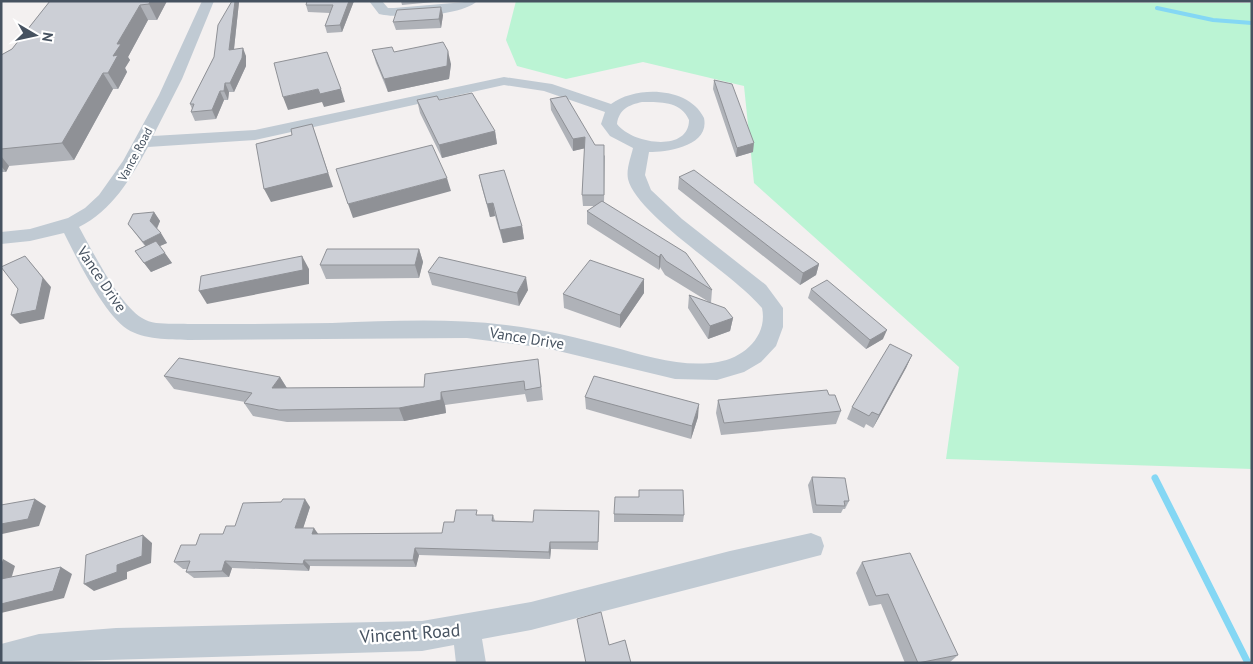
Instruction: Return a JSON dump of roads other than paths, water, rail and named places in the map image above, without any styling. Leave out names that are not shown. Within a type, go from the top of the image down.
[{"type":"street","name":"Vance Road","points":[[1,238],[39,235],[69,226],[108,199],[122,180],[178,73],[197,19],[208,1]]},
{"type":"street","points":[[375,1],[384,11],[394,12],[456,8],[470,1]]},
{"type":"street","points":[[142,142],[254,135],[504,81],[547,87],[613,110]]},
{"type":"street","points":[[655,97],[680,102],[696,116],[697,124],[694,132],[686,138],[660,146],[642,146],[630,142],[612,131],[609,124],[613,110],[630,100],[655,97]]},
{"type":"street","name":"Vance Drive","points":[[69,226],[90,266],[124,312],[135,324],[154,329],[188,332],[451,329],[505,333],[557,341],[676,371],[710,373],[736,367],[761,350],[773,332],[772,306],[756,286],[691,236],[646,196],[637,180],[642,146]]},
{"type":"street","name":"Vincent Road","points":[[1,659],[38,656],[116,642],[422,636],[531,616],[730,564],[811,546]]},
{"type":"street","points":[[466,629],[471,663]]},
{"type":"waterway","points":[[1157,8],[1213,20],[1252,23]]},
{"type":"waterway","points":[[1155,478],[1248,663]]}]
